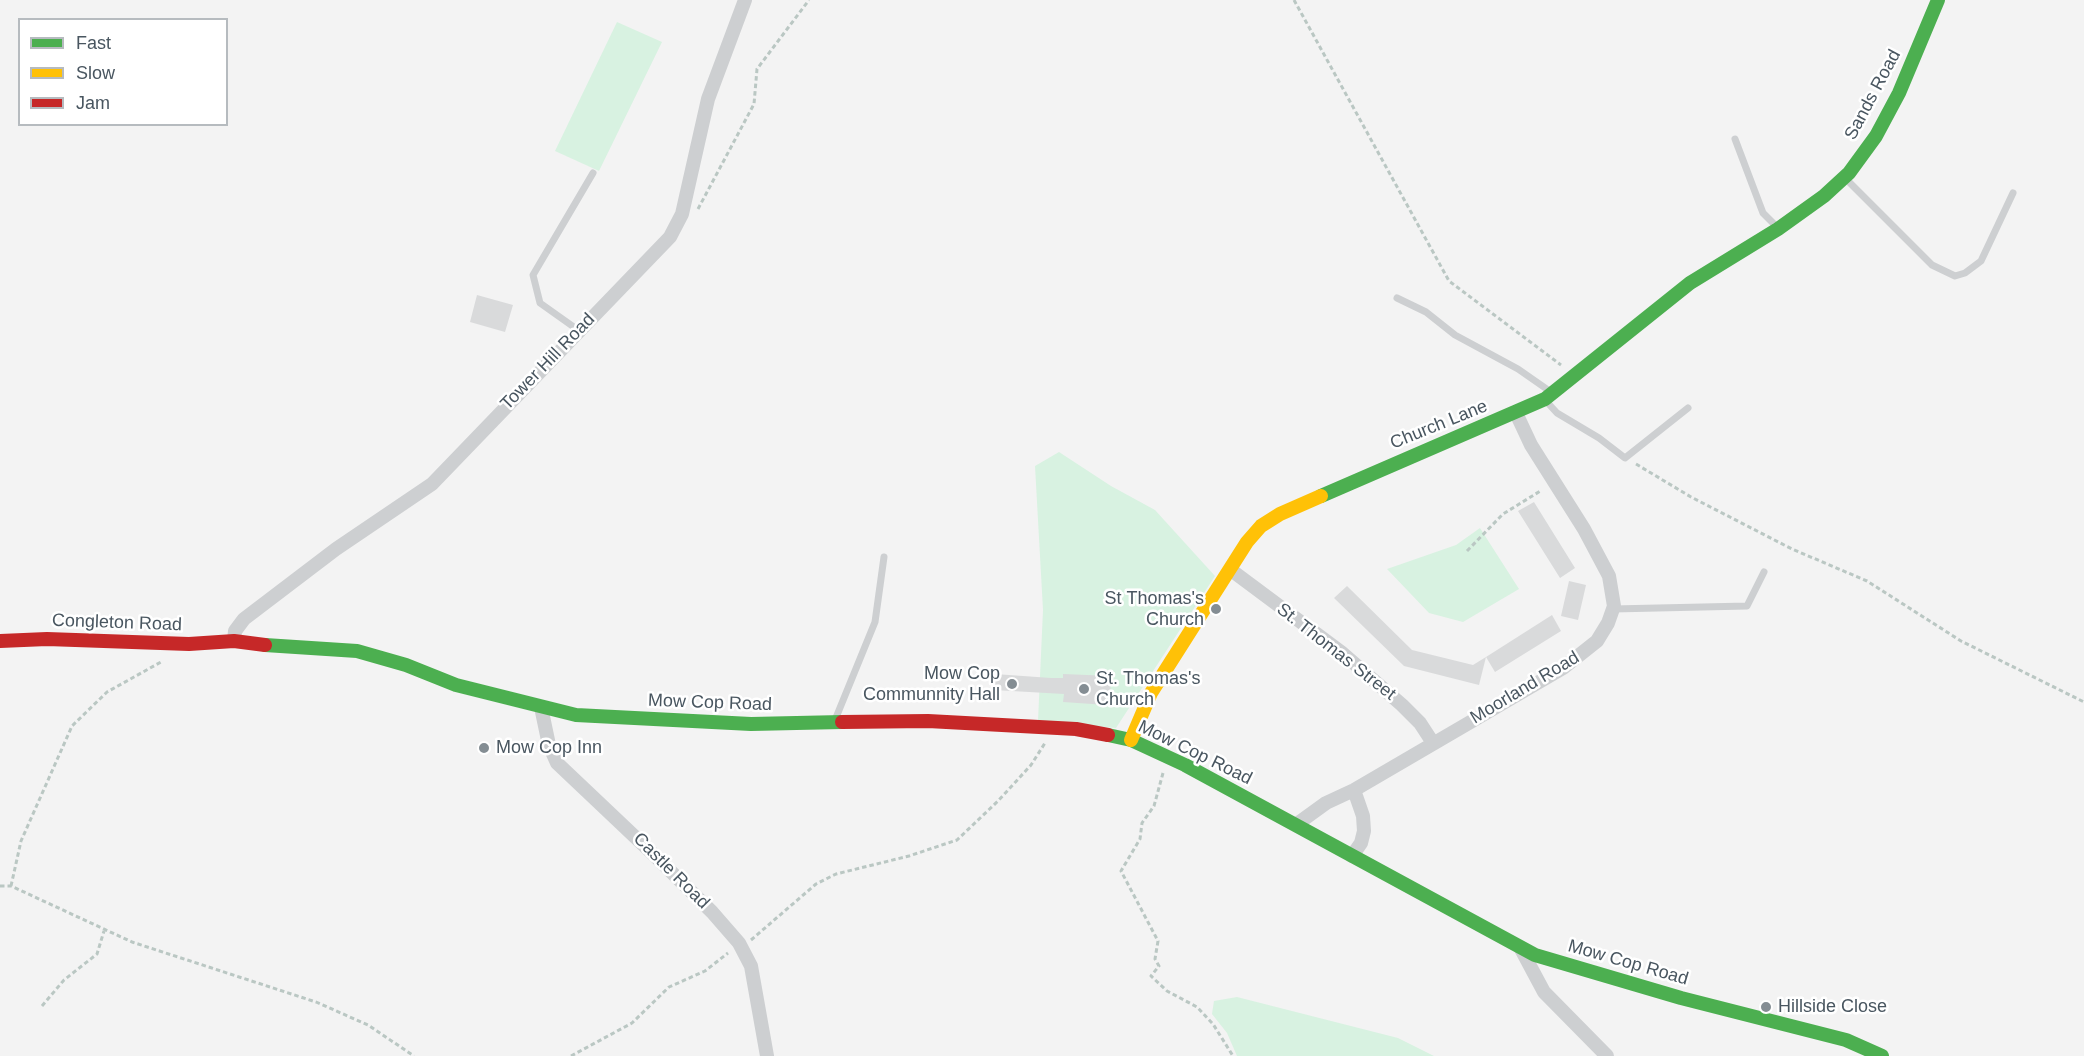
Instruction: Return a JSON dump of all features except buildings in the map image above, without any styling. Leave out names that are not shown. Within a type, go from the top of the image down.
[{"type":"street","name":"Tower Hill Road","points":[[234,641],[235,632],[244,619],[336,549],[432,484],[670,237],[682,214],[708,99],[745,0]]},
{"type":"street","name":"Sands Road","points":[[1824,196],[1844,177],[1876,136],[1899,93],[1938,0]]},
{"type":"street","name":"Church Lane","points":[[1131,740],[1151,693],[1247,542],[1261,526],[1280,514],[1516,413],[1549,396],[1690,283],[1778,229],[1824,196]]},
{"type":"street","points":[[1516,413],[1531,445],[1584,529],[1609,576],[1614,592],[1613,609]]},
{"type":"street","name":"St. Thomas Street","points":[[1231,570],[1341,652],[1420,723],[1432,743]]},
{"type":"street","name":"Moorland Road","points":[[1297,824],[1326,803],[1354,790],[1563,668],[1597,641],[1613,609]]},
{"type":"street","name":"Congleton Road","points":[[0,641],[47,639],[189,644],[234,641]]},
{"type":"street","name":"Mow Cop Road","points":[[234,641],[285,648],[357,651],[405,665],[456,685],[576,715],[751,724],[928,721],[1076,729],[1131,740],[1167,756],[1297,824],[1520,947],[1553,960],[1681,998],[1846,1040],[1882,1056]]},
{"type":"street","name":"Castle Road","points":[[541,707],[549,745],[556,763],[712,912],[740,946],[751,966],[767,1056]]},
{"type":"street","points":[[1352,856],[1361,843],[1364,831],[1363,816],[1354,790]]},
{"type":"street","points":[[1520,947],[1544,992],[1606,1056]]},
{"type":"lane","points":[[1735,139],[1764,213],[1778,229]]},
{"type":"lane","points":[[578,330],[540,303],[533,275],[593,173]]},
{"type":"lane","points":[[1844,177],[1932,265],[1955,276],[1965,273],[1981,261],[2013,193]]},
{"type":"lane","points":[[1397,298],[1426,312],[1455,335],[1518,369],[1549,396],[1557,413],[1599,438],[1625,458],[1688,408]]},
{"type":"lane","points":[[834,723],[874,622],[884,556]]},
{"type":"lane","points":[[1613,609],[1747,606],[1764,572]]},
{"type":"path","points":[[682,214],[694,213],[703,205],[754,104],[757,69],[809,0]]},
{"type":"path","points":[[1294,0],[1449,281],[1576,376]]},
{"type":"path","points":[[1625,458],[1691,497],[1792,549],[1867,581],[1961,641],[2084,702]]},
{"type":"path","points":[[1467,551],[1503,514],[1554,482]]},
{"type":"path","points":[[11,886],[21,841],[72,726],[107,692],[163,660]]},
{"type":"path","points":[[571,1056],[632,1023],[669,987],[705,971],[740,946],[816,884],[957,840],[1031,765],[1040,753],[1051,727]]},
{"type":"path","points":[[1167,756],[1154,806],[1142,823],[1140,839],[1121,871],[1158,941],[1155,959],[1159,966],[1151,976],[1167,991],[1197,1007],[1213,1024],[1233,1056]]},
{"type":"path","points":[[0,886],[11,886],[104,931],[184,960],[316,1002],[368,1025],[414,1056]]},
{"type":"path","points":[[42,1006],[64,981],[97,954],[104,931]]},
{"type":"green space","points":[[617,22],[662,42],[599,171],[555,151]]},
{"type":"green space","points":[[1059,452],[1111,486],[1155,510],[1215,576],[1116,728],[1038,721],[1043,610],[1035,466]]},
{"type":"green space","points":[[1480,528],[1519,589],[1463,622],[1429,613],[1387,569],[1456,545]]},
{"type":"green space","points":[[1237,997],[1398,1038],[1434,1056],[1237,1056],[1227,1033],[1212,1014],[1214,1001]]},
{"type":"traffic: fast","points":[[1321,496],[1545,399],[1690,283],[1778,229],[1824,196],[1849,173],[1876,136],[1899,93],[1938,0]]},
{"type":"traffic: fast","points":[[265,645],[357,651],[406,665],[456,685],[576,715],[751,724],[842,722]]},
{"type":"traffic: fast","points":[[1108,735],[1131,740],[1185,765],[1535,955],[1681,998],[1846,1040],[1882,1056]]},
{"type":"traffic: slow","points":[[1131,740],[1151,693],[1247,542],[1261,526],[1280,514],[1321,496]]},
{"type":"traffic: jam","points":[[0,641],[47,639],[189,644],[234,641],[265,645]]},
{"type":"traffic: jam","points":[[842,722],[928,721],[1076,729],[1108,735]]},
{"type":"place","name":"St Thomas's Church","points":[[1216,609]]},
{"type":"place","name":"Mow Cop Communnity Hall","points":[[1012,684]]},
{"type":"place","name":"St. Thomas's Church","points":[[1084,689]]},
{"type":"place","name":"Mow Cop Inn","points":[[484,748]]},
{"type":"place","name":"Hillside Close","points":[[1766,1007]]}]
